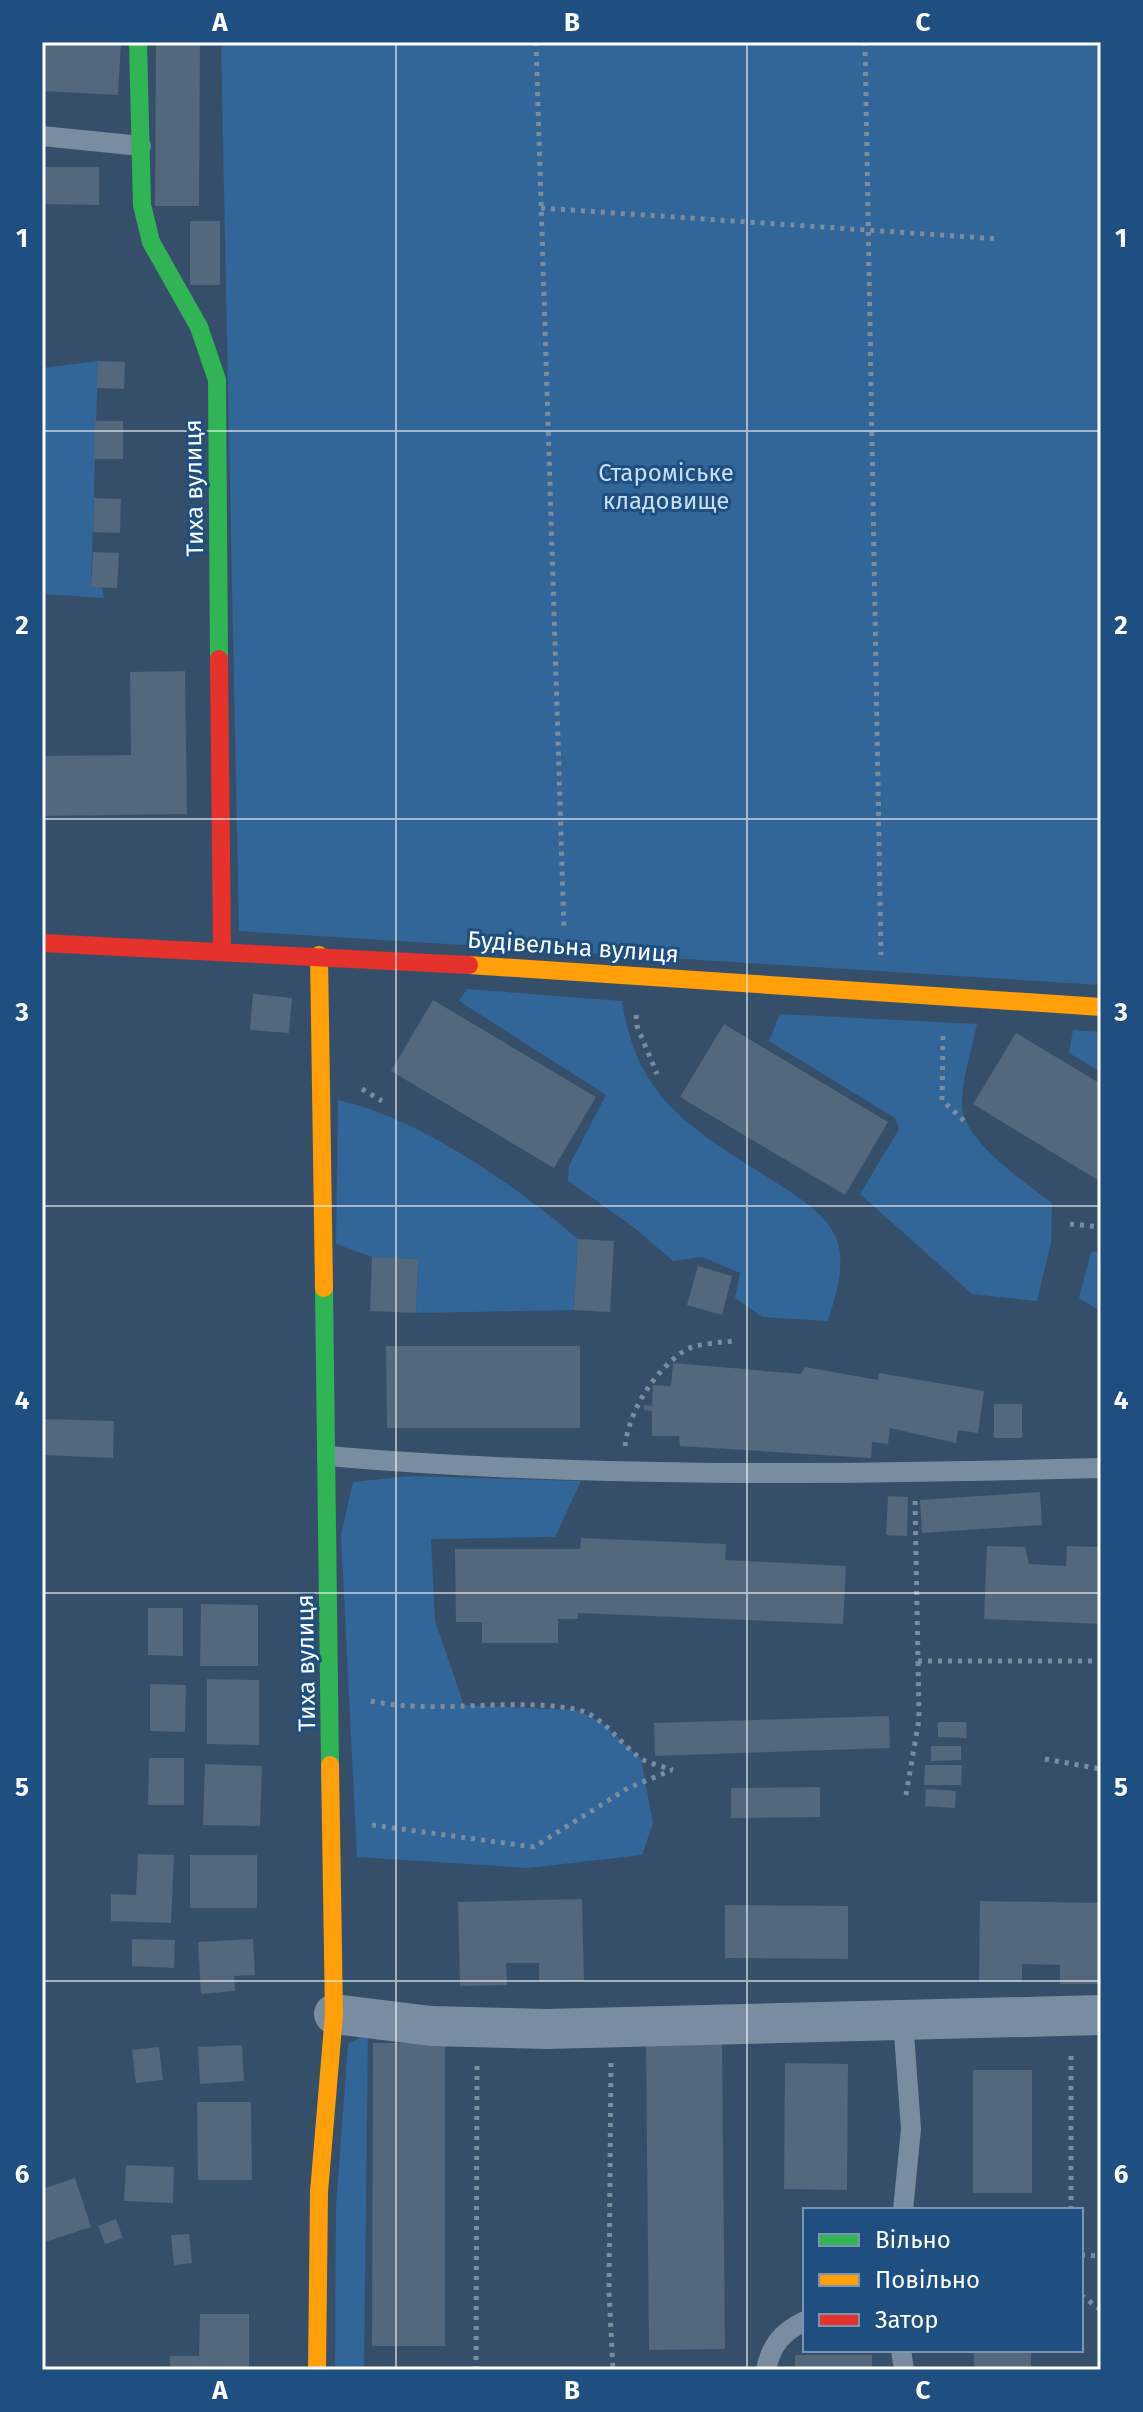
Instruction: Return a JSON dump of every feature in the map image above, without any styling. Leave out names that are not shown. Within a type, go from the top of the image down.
[{"type":"street","name":"Тиха вулиця","points":[[138,42],[142,205],[151,242],[199,327],[217,380],[222,950]]},
{"type":"street","name":"Будівельна вулиця","points":[[42,943],[319,955],[1101,1007]]},
{"type":"street","name":"Тиха вулиця","points":[[317,2370],[316,2289],[323,2096],[334,2014],[319,955]]},
{"type":"street","points":[[334,2014],[431,2026],[610,2028],[1086,2016]]},
{"type":"lane","points":[[42,136],[141,146]]},
{"type":"lane","points":[[327,1456],[623,1471],[1101,1468]]},
{"type":"lane","points":[[903,2020],[911,2129],[903,2208]]},
{"type":"lane","points":[[766,2370],[770,2348],[790,2328],[803,2322]]},
{"type":"path","points":[[536,42],[566,971]]},
{"type":"path","points":[[865,42],[882,992]]},
{"type":"path","points":[[541,208],[1000,239]]},
{"type":"path","points":[[634,975],[637,1026],[657,1074]]},
{"type":"path","points":[[944,996],[942,1100],[965,1122]]},
{"type":"path","points":[[1070,1224],[1101,1227]]},
{"type":"path","points":[[623,1471],[628,1422],[657,1377],[686,1349],[733,1341]]},
{"type":"path","points":[[906,1795],[919,1719],[915,1471]]},
{"type":"path","points":[[918,1661],[1101,1661]]},
{"type":"path","points":[[330,1693],[406,1708],[464,1705],[577,1710],[601,1722],[641,1759],[673,1770],[628,1788],[534,1847],[434,1835],[332,1817]]},
{"type":"path","points":[[1045,1759],[1101,1769]]},
{"type":"path","points":[[1071,2208],[1086,2016]]},
{"type":"path","points":[[476,2027],[476,2370]]},
{"type":"path","points":[[610,2028],[609,2292],[613,2370]]},
{"type":"path","points":[[1083,2296],[1101,2310]]},
{"type":"green space","name":"Староміське кладовище","points":[[221,42],[1101,42],[1101,985],[239,931]]},
{"type":"green space","points":[[98,361],[91,586],[102,587],[104,598],[42,594],[42,368]]},
{"type":"green space","points":[[467,989],[622,1001],[630,1037],[642,1067],[658,1092],[678,1114],[808,1204],[829,1225],[838,1243],[840,1263],[828,1321],[762,1317],[735,1298],[740,1273],[702,1257],[673,1261],[632,1226],[568,1181],[569,1166],[606,1095],[459,1001]]},
{"type":"green space","points":[[780,1014],[977,1024],[964,1084],[962,1104],[965,1118],[972,1132],[997,1160],[1052,1203],[1051,1243],[1037,1301],[972,1294],[860,1194],[899,1129],[895,1118],[769,1041]]},
{"type":"green space","points":[[1073,1030],[1101,1032],[1101,1072],[1069,1053]]},
{"type":"green space","points":[[338,1100],[401,1122],[465,1156],[525,1197],[578,1239],[574,1310],[416,1313],[418,1259],[372,1257],[336,1244]]},
{"type":"green space","points":[[1101,1251],[1100,1311],[1079,1298],[1091,1252]]},
{"type":"green space","points":[[411,1476],[581,1481],[555,1537],[431,1539],[435,1621],[464,1705],[577,1710],[601,1722],[641,1759],[653,1823],[642,1855],[528,1868],[357,1857],[341,1535],[353,1482]]},
{"type":"green space","points":[[368,2033],[364,2370],[335,2370],[336,2207],[348,2044]]},
{"type":"building","points":[[42,42],[121,42],[118,95],[42,91]]},
{"type":"building","points":[[156,42],[200,42],[199,206],[155,206]]},
{"type":"building","points":[[42,167],[99,167],[99,205],[42,204]]},
{"type":"building","points":[[190,221],[220,221],[220,285],[190,285]]},
{"type":"building","points":[[98,361],[125,362],[124,389],[97,388]]},
{"type":"building","points":[[95,421],[123,421],[123,459],[94,459]]},
{"type":"building","points":[[94,498],[121,499],[120,533],[93,532]]},
{"type":"building","points":[[93,552],[119,553],[117,588],[91,587]]},
{"type":"building","points":[[185,671],[187,814],[42,816],[42,756],[131,755],[130,672]]},
{"type":"building","points":[[253,994],[292,998],[289,1033],[250,1030]]},
{"type":"building","points":[[433,1000],[596,1097],[554,1168],[391,1071]]},
{"type":"building","points":[[724,1024],[888,1122],[845,1195],[680,1097]]},
{"type":"building","points":[[1016,1033],[1101,1084],[1101,1182],[973,1104]]},
{"type":"building","points":[[578,1239],[614,1241],[610,1312],[574,1310]]},
{"type":"building","points":[[372,1257],[418,1259],[416,1313],[370,1311]]},
{"type":"building","points":[[698,1266],[732,1276],[722,1315],[687,1305]]},
{"type":"building","points":[[386,1346],[580,1346],[580,1428],[387,1428]]},
{"type":"building","points":[[673,1363],[801,1374],[805,1367],[878,1380],[879,1373],[984,1391],[978,1433],[958,1430],[956,1443],[890,1428],[888,1444],[872,1442],[871,1458],[680,1446],[679,1436],[652,1436],[652,1411],[644,1410],[644,1405],[652,1406],[653,1385],[671,1386]]},
{"type":"building","points":[[994,1404],[1022,1404],[1022,1438],[994,1438]]},
{"type":"building","points":[[42,1419],[114,1421],[113,1458],[42,1455]]},
{"type":"building","points":[[1040,1492],[1042,1525],[922,1533],[920,1500]]},
{"type":"building","points":[[888,1496],[908,1497],[907,1536],[886,1535]]},
{"type":"building","points":[[581,1538],[726,1544],[725,1560],[846,1566],[843,1624],[578,1613],[578,1619],[558,1619],[558,1643],[482,1643],[482,1622],[456,1622],[455,1549],[580,1549]]},
{"type":"building","points":[[987,1546],[1025,1547],[1029,1564],[1066,1566],[1067,1546],[1101,1547],[1101,1624],[984,1619]]},
{"type":"building","points":[[201,1604],[258,1605],[258,1666],[200,1666]]},
{"type":"building","points":[[148,1608],[183,1608],[183,1656],[148,1655]]},
{"type":"building","points":[[207,1679],[259,1680],[259,1745],[207,1744]]},
{"type":"building","points":[[150,1684],[186,1685],[185,1732],[150,1731]]},
{"type":"building","points":[[889,1716],[890,1748],[655,1756],[654,1723]]},
{"type":"building","points":[[938,1722],[966,1722],[967,1738],[938,1737]]},
{"type":"building","points":[[931,1746],[961,1746],[961,1760],[931,1761]]},
{"type":"building","points":[[149,1758],[184,1758],[184,1805],[148,1805]]},
{"type":"building","points":[[205,1764],[262,1766],[260,1826],[203,1825]]},
{"type":"building","points":[[925,1765],[962,1765],[961,1785],[924,1785]]},
{"type":"building","points":[[820,1787],[820,1817],[731,1818],[731,1788]]},
{"type":"building","points":[[926,1789],[956,1791],[955,1808],[925,1806]]},
{"type":"building","points":[[138,1854],[174,1855],[171,1923],[111,1921],[111,1894],[136,1895]]},
{"type":"building","points":[[190,1855],[257,1855],[257,1908],[190,1908]]},
{"type":"building","points":[[582,1899],[584,1981],[539,1982],[539,1963],[506,1963],[507,1985],[460,1986],[458,1902]]},
{"type":"building","points":[[980,1901],[1101,1903],[1101,1984],[1060,1984],[1060,1965],[1022,1964],[1022,1982],[979,1982]]},
{"type":"building","points":[[725,1905],[848,1906],[848,1959],[725,1958]]},
{"type":"building","points":[[132,1939],[175,1940],[174,1968],[132,1966]]},
{"type":"building","points":[[253,1939],[255,1975],[234,1976],[235,1991],[201,1994],[198,1942]]},
{"type":"building","points":[[373,2043],[445,2043],[445,2346],[372,2346]]},
{"type":"building","points":[[646,2044],[722,2044],[725,2349],[649,2350]]},
{"type":"building","points":[[242,2045],[244,2081],[200,2084],[198,2047]]},
{"type":"building","points":[[159,2047],[163,2080],[136,2083],[132,2050]]},
{"type":"building","points":[[785,2063],[848,2064],[847,2190],[784,2189]]},
{"type":"building","points":[[973,2070],[1032,2070],[1032,2193],[973,2193]]},
{"type":"building","points":[[197,2102],[251,2102],[252,2180],[198,2180]]},
{"type":"building","points":[[126,2165],[174,2167],[173,2203],[124,2201]]},
{"type":"building","points":[[75,2178],[91,2227],[42,2243],[42,2189]]},
{"type":"building","points":[[116,2219],[123,2238],[105,2244],[98,2226]]},
{"type":"building","points":[[189,2234],[192,2263],[174,2265],[171,2235]]},
{"type":"building","points":[[200,2314],[249,2314],[249,2370],[170,2370],[170,2356],[199,2356]]},
{"type":"building","points":[[974,2352],[1031,2352],[1031,2370],[974,2370]]},
{"type":"building","points":[[795,2355],[872,2355],[872,2370],[795,2370]]},
{"type":"traffic: fast","points":[[138,42],[142,205],[151,242],[199,327],[217,380],[219,659]]},
{"type":"traffic: fast","points":[[324,1288],[330,1765]]},
{"type":"traffic: slow","points":[[319,955],[324,1288]]},
{"type":"traffic: slow","points":[[469,965],[1101,1007]]},
{"type":"traffic: slow","points":[[317,2370],[319,2192],[334,2014],[330,1765]]},
{"type":"traffic: jam","points":[[219,659],[222,950]]},
{"type":"traffic: jam","points":[[42,943],[469,965]]}]
